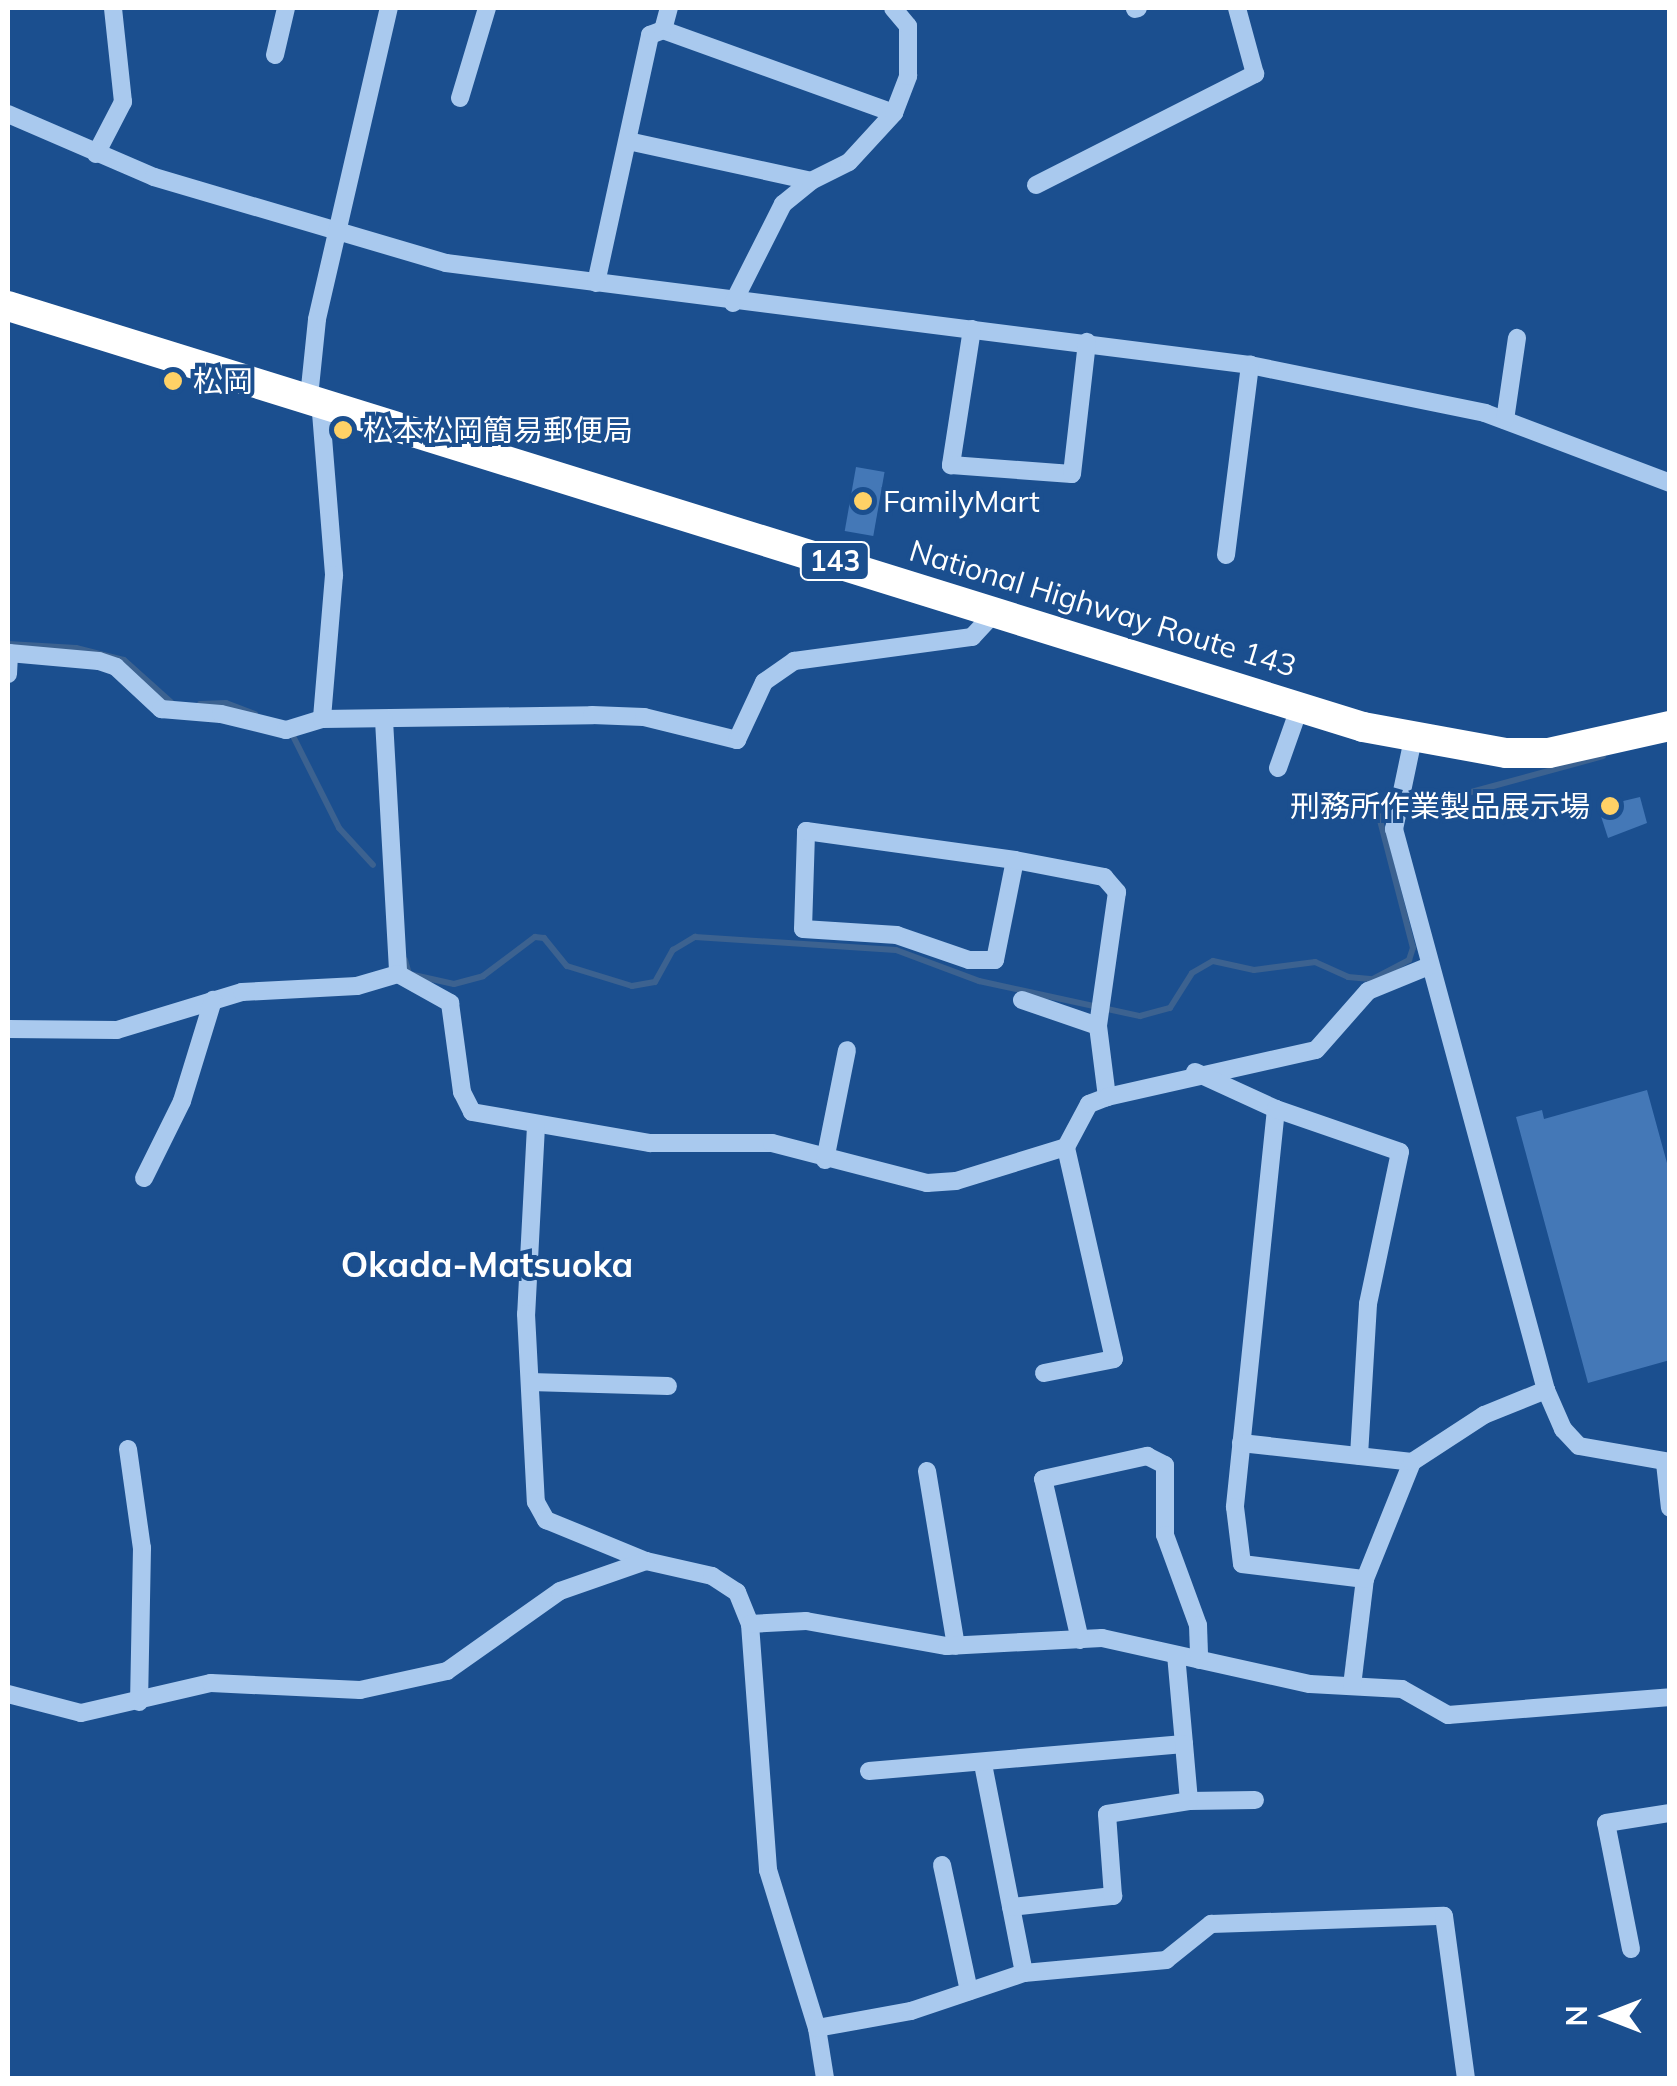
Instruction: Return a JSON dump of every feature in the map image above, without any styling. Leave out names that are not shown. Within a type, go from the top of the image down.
[{"type":"highway","name":"National Highway Route 143","points":[[8,306],[1413,739],[1477,750],[1549,752],[1670,726]]},
{"type":"street","points":[[96,154],[123,102],[113,8]]},
{"type":"street","points":[[275,55],[286,8]]},
{"type":"street","points":[[322,719],[334,575],[314,399],[335,235],[388,8]]},
{"type":"street","points":[[460,98],[487,8]]},
{"type":"street","points":[[663,30],[669,8]]},
{"type":"street","points":[[733,303],[784,204],[810,181],[849,162],[894,114],[908,76],[908,26],[893,8]]},
{"type":"street","points":[[1036,185],[1255,74],[1236,8]]},
{"type":"street","points":[[596,283],[650,35],[663,30],[894,114]]},
{"type":"street","points":[[8,114],[96,154],[335,235],[446,264],[1250,365],[1506,420],[1670,483]]},
{"type":"street","points":[[628,140],[810,181]]},
{"type":"street","points":[[972,329],[951,465],[1072,474],[1088,342]]},
{"type":"street","points":[[1506,420],[1518,338]]},
{"type":"street","points":[[1226,556],[1250,365]]},
{"type":"street","points":[[8,674],[9,652],[99,661],[116,666],[161,709],[222,714],[290,729],[322,719],[644,718],[736,740],[764,682],[794,661],[972,637],[996,611]]},
{"type":"street","points":[[1278,768],[1300,706]]},
{"type":"street","points":[[384,720],[398,974]]},
{"type":"street","points":[[1413,739],[1395,806],[1394,829],[1546,1390],[1562,1429],[1579,1446],[1667,1462],[1670,1508]]},
{"type":"street","points":[[1015,860],[995,960],[969,960],[897,935],[802,929],[806,831],[1015,860],[1104,877],[1117,892],[1100,1017],[1107,1097]]},
{"type":"street","points":[[1044,1373],[1114,1360],[1066,1147],[1088,1104],[1195,1072],[1316,1050],[1368,991],[1429,966]]},
{"type":"street","points":[[8,1029],[117,1030],[242,992],[357,986],[398,974],[450,1003],[462,1092],[472,1112],[536,1126],[650,1142],[772,1143],[890,1177],[956,1181],[1066,1147]]},
{"type":"street","points":[[144,1178],[182,1101],[213,1000]]},
{"type":"street","points":[[1022,1000],[1100,1017]]},
{"type":"street","points":[[825,1160],[847,1050]]},
{"type":"street","points":[[1195,1072],[1276,1109],[1400,1152],[1368,1304],[1359,1456]]},
{"type":"street","points":[[1276,1109],[1235,1507],[1242,1564],[1365,1579]]},
{"type":"street","points":[[536,1126],[530,1382],[536,1502],[546,1520],[646,1561],[712,1576],[737,1592],[750,1624],[768,1870],[817,2028],[825,2078]]},
{"type":"street","points":[[530,1382],[668,1386]]},
{"type":"street","points":[[1352,1686],[1365,1579],[1412,1462],[1484,1415],[1546,1390]]},
{"type":"street","points":[[1241,1442],[1412,1462]]},
{"type":"street","points":[[128,1449],[142,1548],[139,1702]]},
{"type":"street","points":[[1080,1640],[1043,1479],[1147,1456],[1166,1465],[1165,1534],[1198,1625],[1199,1660]]},
{"type":"street","points":[[928,1471],[956,1646]]},
{"type":"street","points":[[8,1694],[81,1713],[211,1684],[360,1690],[447,1671],[560,1591],[646,1561]]},
{"type":"street","points":[[750,1624],[806,1620],[956,1646],[1102,1638],[1199,1660],[1352,1686],[1402,1689],[1448,1715],[1670,1697]]},
{"type":"street","points":[[1176,1655],[1189,1801]]},
{"type":"street","points":[[870,1770],[984,1764],[1184,1744]]},
{"type":"street","points":[[984,1764],[1024,1973]]},
{"type":"street","points":[[1011,1907],[1114,1896],[1106,1814],[1189,1801],[1255,1800]]},
{"type":"street","points":[[1631,1949],[1606,1823],[1670,1812]]},
{"type":"street","points":[[942,1865],[969,1991]]},
{"type":"street","points":[[817,2028],[911,2012],[1024,1973],[1166,1960],[1211,1924],[1444,1916],[1466,2078]]},
{"type":"building","name":"FamilyMart","points":[[856,467],[885,472],[873,536],[845,531]]},
{"type":"building","points":[[1640,797],[1647,823],[1608,838],[1598,807]]},
{"type":"building","points":[[1647,1090],[1670,1174],[1670,1360],[1588,1383],[1516,1117],[1542,1110],[1544,1119]]},
{"type":"waterway","points":[[8,644],[76,648],[124,660],[172,703]]},
{"type":"waterway","points":[[200,704],[226,703],[255,714]]},
{"type":"waterway","points":[[291,732],[339,828],[373,865]]},
{"type":"waterway","points":[[405,960],[409,974],[454,984],[483,976],[535,937],[544,938],[567,966],[632,986],[655,982],[673,950],[695,937],[896,950],[979,981],[1140,1016],[1170,1008],[1192,973],[1213,961],[1254,970],[1315,962],[1348,977],[1373,979],[1409,960],[1413,948],[1379,817],[1603,756]]},
{"type":"place","name":"松岡","points":[[173,381]]},
{"type":"place","name":"松本松岡簡易郵便局","points":[[343,430]]},
{"type":"place","name":"FamilyMart","points":[[863,501]]},
{"type":"place","name":"刑務所作業製品展示場","points":[[1610,806]]},
{"type":"district","name":"Okada-Matsuoka","points":[[487,1264]]}]
